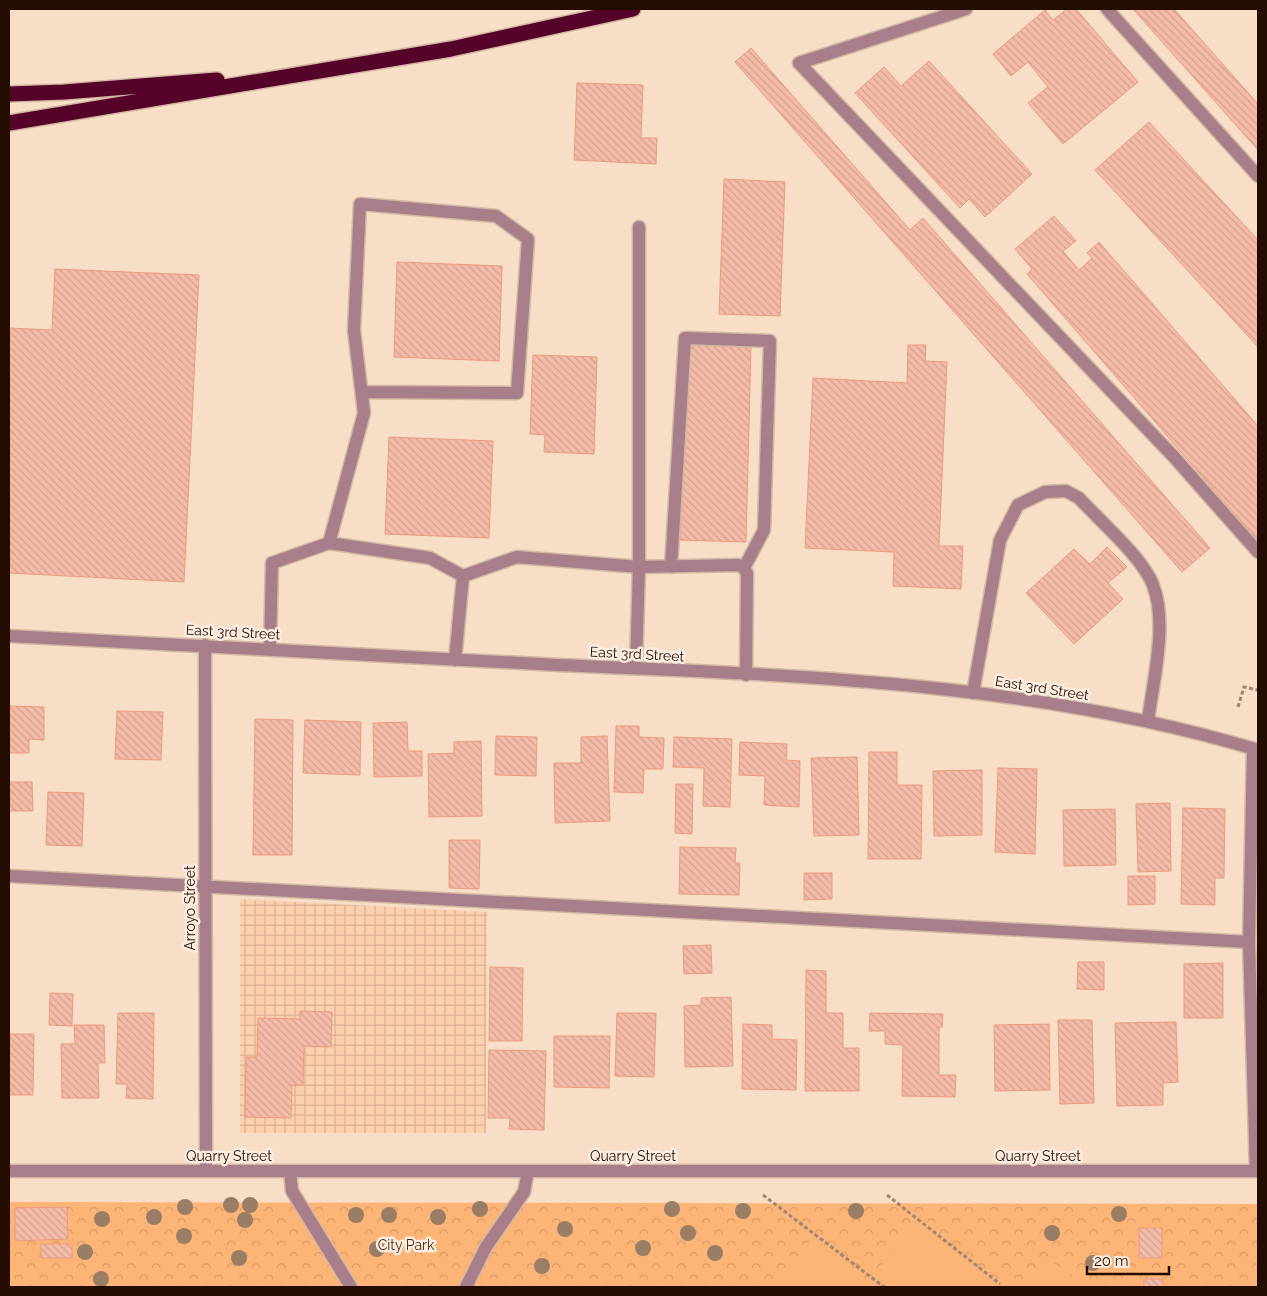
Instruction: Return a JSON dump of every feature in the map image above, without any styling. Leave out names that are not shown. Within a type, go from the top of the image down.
[{"type":"highway","points":[[9,123],[323,72],[451,49],[633,9]]},
{"type":"highway","points":[[9,94],[64,92],[323,72]]},
{"type":"street","points":[[966,9],[799,63],[1174,457],[1258,552]]},
{"type":"street","points":[[1107,9],[1258,176]]},
{"type":"street","points":[[329,543],[364,413],[354,330],[360,204],[496,216],[528,239],[516,393],[362,392]]},
{"type":"street","points":[[636,668],[640,567],[640,227]]},
{"type":"street","points":[[671,567],[685,338],[770,341],[764,530],[744,568]]},
{"type":"street","points":[[972,693],[1000,540],[1018,505],[1045,492],[1066,491],[1079,498],[1143,568],[1153,584],[1159,603],[1160,628],[1148,721]]},
{"type":"street","points":[[270,650],[272,563],[329,543],[430,558],[464,576],[516,557],[640,567],[738,565],[744,568],[747,573],[746,675]]},
{"type":"street","points":[[455,660],[464,576]]},
{"type":"street","name":"East 3rd Street","points":[[9,636],[852,680],[1062,705],[1148,721],[1256,750]]},
{"type":"street","name":"Arroyo Street","points":[[205,645],[206,1171]]},
{"type":"street","points":[[1256,750],[1249,942],[1257,1171]]},
{"type":"street","points":[[9,876],[1249,942]]},
{"type":"street","name":"Quarry Street","points":[[9,1171],[1257,1171]]},
{"type":"street","points":[[290,1171],[292,1191],[351,1287]]},
{"type":"street","points":[[466,1287],[486,1247],[524,1192],[528,1171]]},
{"type":"path","points":[[1238,707],[1244,686],[1258,690]]},
{"type":"path","points":[[763,1195],[884,1287]]},
{"type":"path","points":[[887,1195],[1000,1284]]},
{"type":"shaded area","points":[[240,899],[487,912],[486,1133],[240,1133]]},
{"type":"green space","name":"City Park","points":[[9,1202],[1258,1204],[1258,1287],[9,1287]]},
{"type":"green space","points":[[913,1223],[997,1286],[895,1287],[876,1273]]},
{"type":"green space","points":[[811,1240],[873,1287],[774,1287]]},
{"type":"green space","points":[[1047,1258],[1086,1287],[1024,1287]]},
{"type":"building","points":[[1067,9],[1076,9],[1138,82],[1063,144],[1028,103],[1048,87],[1028,62],[1011,76],[993,54],[1045,10],[1053,20]]},
{"type":"building","points":[[1133,9],[1174,9],[1258,104],[1258,150]]},
{"type":"building","points":[[751,48],[910,230],[923,218],[1210,548],[1182,572],[735,62]]},
{"type":"building","points":[[929,61],[1032,174],[985,217],[969,199],[960,208],[855,93],[884,67],[901,86]]},
{"type":"building","points":[[577,83],[643,85],[641,138],[657,138],[656,164],[574,160]]},
{"type":"building","points":[[1149,122],[1258,240],[1258,347],[1095,170]]},
{"type":"building","points":[[724,179],[785,182],[780,316],[719,314]]},
{"type":"building","points":[[1054,216],[1076,241],[1063,251],[1079,270],[1092,258],[1087,253],[1099,242],[1258,426],[1258,541],[1027,274],[1032,269],[1015,249]]},
{"type":"building","points":[[397,262],[502,266],[499,361],[394,357]]},
{"type":"building","points":[[55,269],[199,275],[184,582],[9,573],[9,328],[52,330]]},
{"type":"building","points":[[685,345],[751,347],[746,542],[680,540]]},
{"type":"building","points":[[908,345],[926,345],[925,361],[947,362],[939,546],[963,546],[961,589],[893,586],[894,552],[805,548],[813,378],[907,383]]},
{"type":"building","points":[[533,355],[597,357],[594,454],[544,452],[545,435],[530,434]]},
{"type":"building","points":[[389,437],[493,441],[489,538],[385,534]]},
{"type":"building","points":[[1107,547],[1127,567],[1108,583],[1123,599],[1074,644],[1026,593],[1074,549],[1090,564]]},
{"type":"building","points":[[9,706],[44,707],[44,740],[29,739],[29,753],[9,753]]},
{"type":"building","points":[[117,711],[163,712],[161,760],[115,759]]},
{"type":"building","points":[[255,719],[293,720],[292,855],[253,855]]},
{"type":"building","points":[[305,720],[361,722],[360,775],[303,773]]},
{"type":"building","points":[[407,722],[408,751],[422,751],[422,776],[374,777],[373,723]]},
{"type":"building","points":[[616,726],[639,726],[639,737],[664,738],[663,769],[644,769],[643,793],[614,792]]},
{"type":"building","points":[[496,736],[537,737],[536,776],[495,775]]},
{"type":"building","points":[[607,736],[610,821],[555,823],[554,763],[581,763],[581,737]]},
{"type":"building","points":[[674,737],[732,739],[730,807],[703,806],[704,768],[673,767]]},
{"type":"building","points":[[481,741],[482,816],[429,817],[428,754],[454,753],[454,742]]},
{"type":"building","points":[[740,742],[787,744],[786,760],[800,761],[799,807],[764,805],[765,776],[739,775]]},
{"type":"building","points":[[869,752],[897,752],[897,785],[922,785],[921,859],[868,859]]},
{"type":"building","points":[[857,757],[859,835],[814,836],[811,758]]},
{"type":"building","points":[[998,768],[1037,769],[1035,854],[995,852]]},
{"type":"building","points":[[982,770],[982,835],[934,836],[933,771]]},
{"type":"building","points":[[9,782],[32,782],[33,811],[9,811]]},
{"type":"building","points":[[676,784],[693,784],[692,834],[675,833]]},
{"type":"building","points":[[48,792],[84,793],[82,846],[46,845]]},
{"type":"building","points":[[1170,803],[1171,871],[1138,872],[1136,804]]},
{"type":"building","points":[[1183,808],[1225,809],[1224,878],[1215,878],[1215,905],[1181,904]]},
{"type":"building","points":[[1115,809],[1116,865],[1064,866],[1063,810]]},
{"type":"building","points":[[449,840],[480,840],[479,889],[449,888]]},
{"type":"building","points":[[680,847],[736,848],[735,863],[740,863],[739,895],[679,894]]},
{"type":"building","points":[[804,873],[832,873],[832,899],[804,900]]},
{"type":"building","points":[[1128,876],[1155,876],[1155,904],[1128,905]]},
{"type":"building","points":[[711,945],[712,973],[684,974],[683,946]]},
{"type":"building","points":[[1078,962],[1104,962],[1104,990],[1077,989]]},
{"type":"building","points":[[1223,963],[1223,1018],[1184,1018],[1184,964]]},
{"type":"building","points":[[490,967],[523,968],[522,1041],[489,1041]]},
{"type":"building","points":[[806,970],[826,971],[826,1013],[843,1013],[843,1048],[859,1048],[859,1091],[805,1091]]},
{"type":"building","points":[[50,993],[73,994],[72,1026],[49,1025]]},
{"type":"building","points":[[731,997],[733,1066],[685,1067],[684,1006],[701,1005],[701,998]]},
{"type":"building","points":[[300,1011],[332,1012],[331,1047],[304,1046],[303,1085],[292,1085],[291,1118],[245,1117],[246,1057],[257,1057],[258,1018],[300,1019]]},
{"type":"building","points":[[118,1013],[154,1013],[153,1099],[126,1098],[127,1084],[116,1084]]},
{"type":"building","points":[[617,1013],[656,1013],[654,1077],[615,1076]]},
{"type":"building","points":[[870,1013],[943,1014],[942,1027],[939,1027],[939,1075],[956,1075],[955,1097],[902,1096],[903,1045],[885,1044],[885,1031],[869,1031]]},
{"type":"building","points":[[1058,1020],[1092,1020],[1094,1103],[1060,1104]]},
{"type":"building","points":[[1176,1022],[1178,1082],[1163,1083],[1163,1105],[1117,1106],[1115,1023]]},
{"type":"building","points":[[743,1024],[772,1025],[772,1039],[797,1040],[796,1090],[742,1089]]},
{"type":"building","points":[[1049,1024],[1050,1090],[995,1091],[994,1025]]},
{"type":"building","points":[[74,1025],[104,1025],[105,1063],[98,1063],[99,1098],[62,1098],[61,1044],[75,1044]]},
{"type":"building","points":[[9,1034],[34,1034],[33,1095],[9,1095]]},
{"type":"building","points":[[554,1036],[610,1036],[609,1088],[554,1087]]},
{"type":"building","points":[[489,1050],[546,1051],[544,1130],[509,1129],[510,1118],[488,1118]]},
{"type":"building","points":[[67,1207],[68,1239],[15,1241],[15,1208]]},
{"type":"building","points":[[1139,1228],[1162,1228],[1162,1258],[1139,1258]]},
{"type":"building","points":[[41,1244],[72,1244],[72,1258],[41,1258]]},
{"type":"building","points":[[1144,1279],[1163,1279],[1163,1287],[1144,1287]]}]
